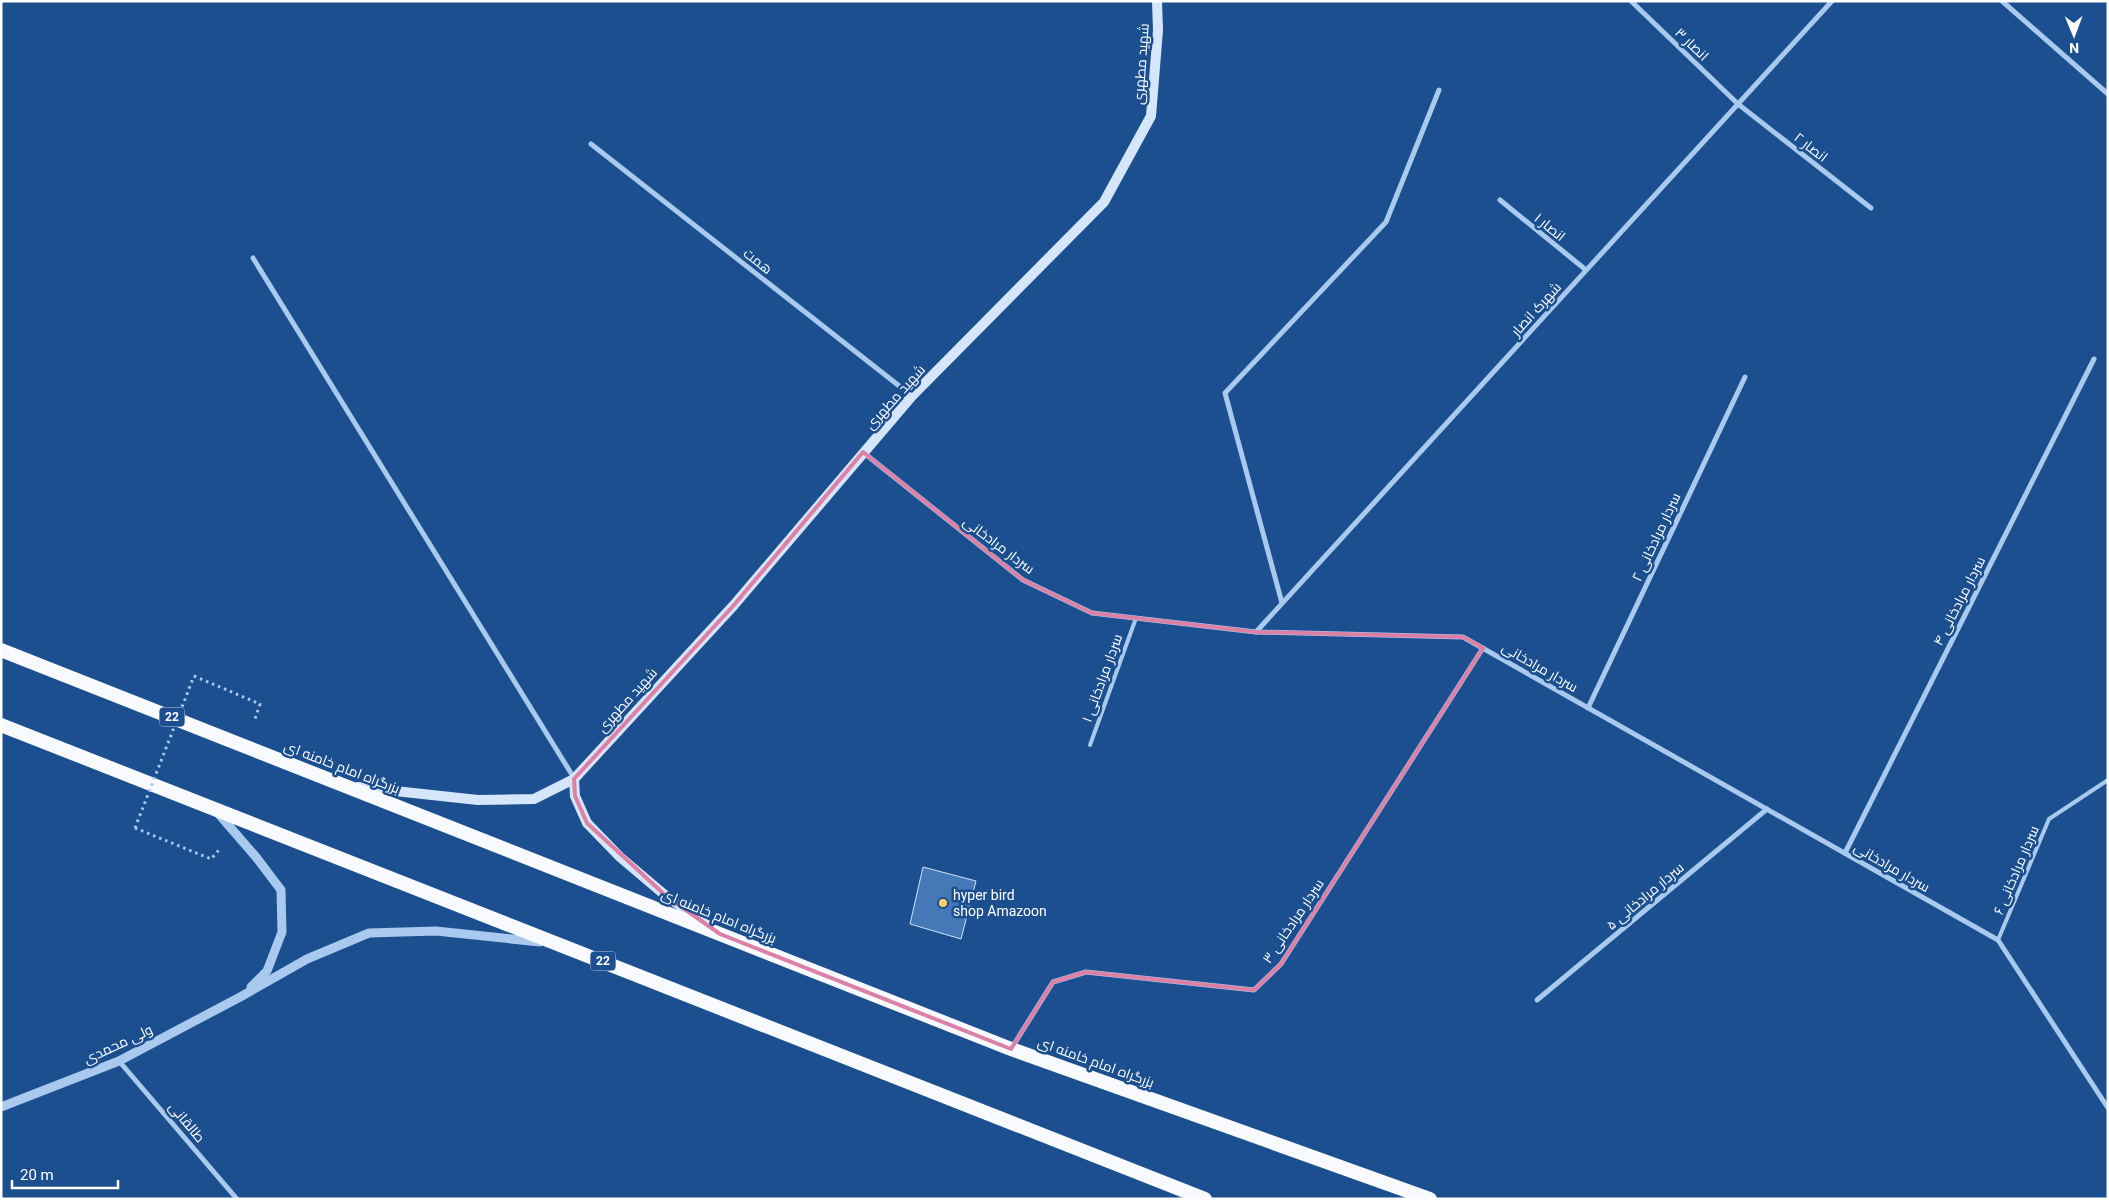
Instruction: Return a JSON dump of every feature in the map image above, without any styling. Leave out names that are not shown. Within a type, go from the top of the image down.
[{"type":"highway","name":"بزرگراه امام خامنه ای","points":[[1,650],[1011,1049],[1430,1199]]},
{"type":"highway","name":"22","points":[[1,724],[1205,1199]]},
{"type":"main road","name":"شهید مطهری","points":[[343,785],[478,800],[534,799],[574,778],[734,605],[912,396],[1104,202],[1151,116],[1158,30],[1157,1]]},
{"type":"main road","points":[[574,778],[575,796],[587,823],[620,857],[666,896],[720,934]]},
{"type":"street","name":"انصار ۳","points":[[1631,1],[1738,104]]},
{"type":"street","name":"شهرک انصار","points":[[1256,632],[1832,1]]},
{"type":"street","points":[[2002,1],[2108,94]]},
{"type":"street","points":[[1282,603],[1225,394],[1386,222],[1440,90]]},
{"type":"street","name":"انصار ۲","points":[[1738,104],[1871,208]]},
{"type":"street","name":"همت","points":[[591,144],[912,396]]},
{"type":"street","name":"انصار ۱","points":[[1500,200],[1586,270]]},
{"type":"street","points":[[253,258],[574,778]]},
{"type":"street","name":"سردار مرادخانی ۴","points":[[1845,853],[2094,359]]},
{"type":"street","name":"سردار مرادخانی ۲","points":[[1588,708],[1745,377]]},
{"type":"street","name":"سردار مرادخانی","points":[[863,452],[1023,580],[1092,613],[1256,632],[1463,637],[1998,940],[2108,1108]]},
{"type":"street","name":"سردار مرادخانی ۳","points":[[1011,1049],[1053,982],[1086,972],[1254,990],[1281,964],[1482,648]]},
{"type":"street","points":[[212,807],[256,857],[281,890],[282,932],[267,971],[242,996]]},
{"type":"street","name":"سردار مرادخانی ۵","points":[[1537,1000],[1767,809]]},
{"type":"street","points":[[242,996],[307,958],[369,932],[436,931],[558,944]]},
{"type":"street","name":"ولی محمدی","points":[[1,1107],[120,1061],[242,996]]},
{"type":"street","name":"طالقانی","points":[[120,1061],[236,1199]]},
{"type":"lane","name":"سردار مرادخانی ۱","points":[[1090,745],[1136,618]]},
{"type":"lane","name":"سردار مرادخانی ۶","points":[[1998,940],[2050,819],[2108,780]]},
{"type":"path","points":[[211,859],[135,828],[194,676],[260,704]]},
{"type":"highlighted area","points":[[863,452],[1023,580],[1092,613],[1256,632],[1463,637],[1483,648],[1281,964],[1254,990],[1086,972],[1053,982],[1011,1049],[720,934],[666,896],[587,823],[575,796],[574,779],[734,605]]},
{"type":"building","name":"hyper bird shop Amazoon","points":[[923,867],[976,881],[961,939],[910,924]]},
{"type":"place","name":"hyper bird shop Amazoon","points":[[943,903]]}]
